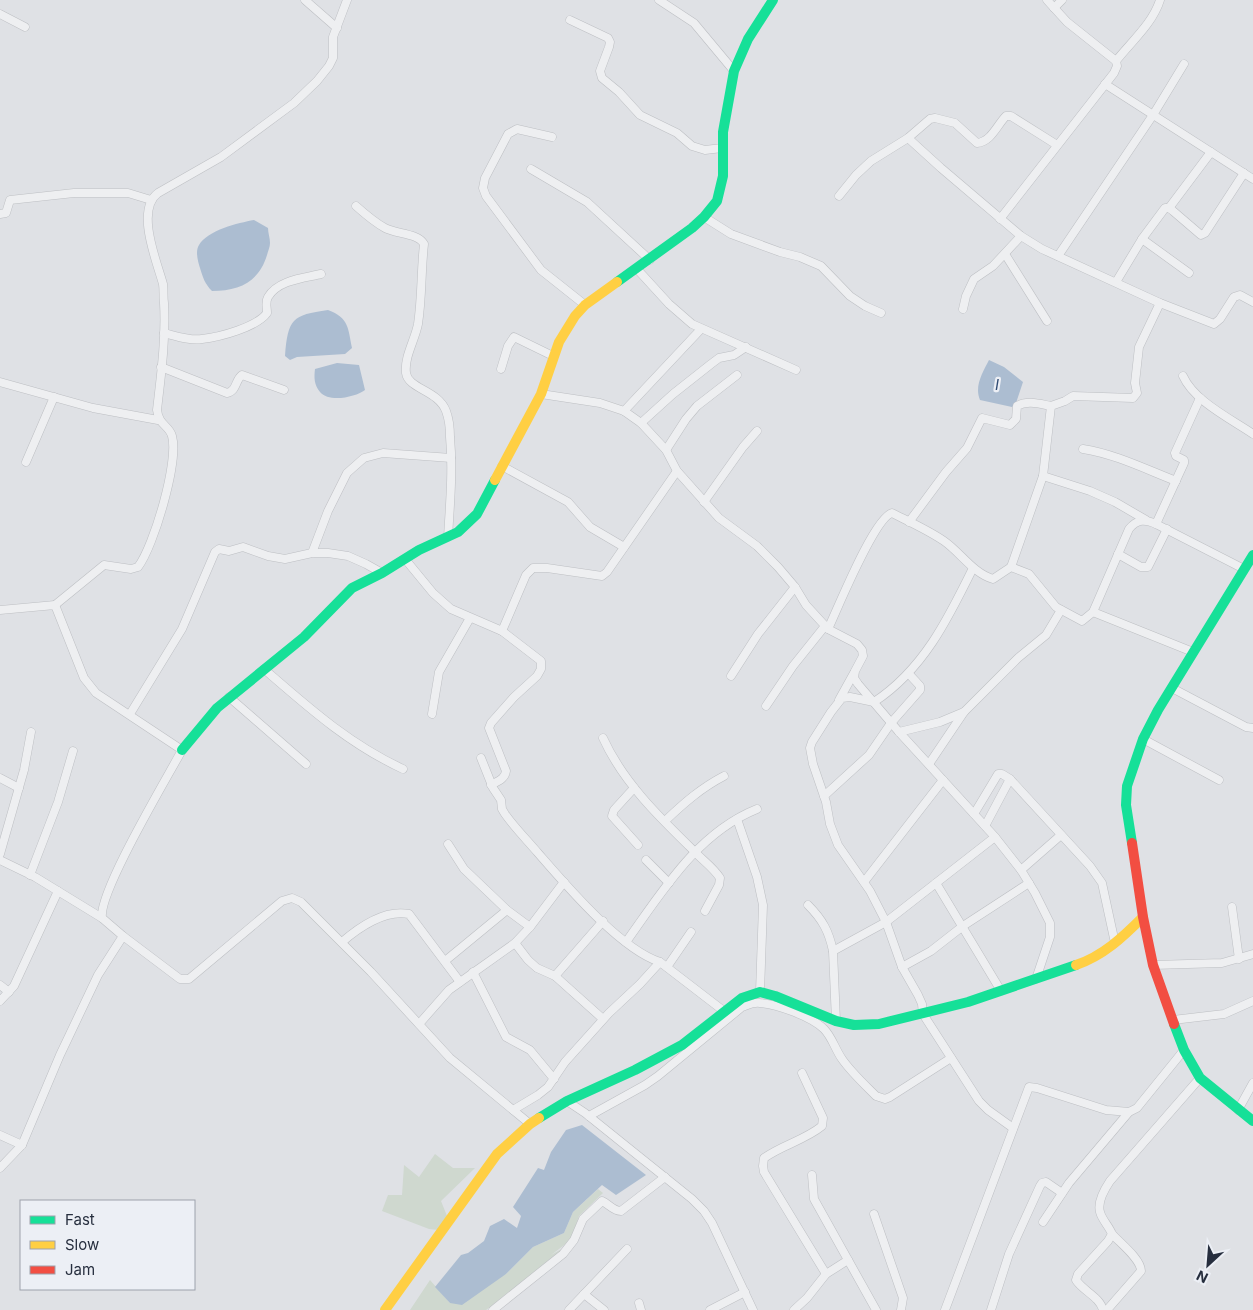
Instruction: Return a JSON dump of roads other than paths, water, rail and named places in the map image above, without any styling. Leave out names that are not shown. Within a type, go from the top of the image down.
[{"type":"street","points":[[305,0],[337,28]]},
{"type":"street","points":[[158,420],[157,410],[164,333],[164,287],[152,251],[148,213],[151,200],[158,193],[221,157],[294,103],[317,81],[333,58],[333,37],[347,0]]},
{"type":"street","points":[[659,0],[694,23],[734,71]]},
{"type":"street","points":[[102,918],[102,908],[125,855],[182,750],[211,715],[229,697],[304,637],[352,588],[448,537],[467,524],[477,514],[540,394],[553,356],[566,329],[575,316],[585,305],[692,228],[717,201],[722,176],[723,132],[734,71],[748,39],[773,0]]},
{"type":"street","points":[[1047,0],[1067,22],[1116,61]]},
{"type":"street","points":[[1054,8],[1062,0]]},
{"type":"street","points":[[1000,219],[1105,84],[1117,66],[1116,61],[1138,33],[1151,21],[1160,0]]},
{"type":"street","points":[[0,14],[25,27]]},
{"type":"street","points":[[570,20],[608,38],[610,42],[609,47],[600,71],[602,78],[619,92],[640,115],[677,133],[692,146],[705,150],[722,148]]},
{"type":"street","points":[[1058,256],[1153,115],[1184,64]]},
{"type":"street","points":[[1105,84],[1253,179]]},
{"type":"street","points":[[839,196],[856,175],[871,161],[908,138],[935,118],[955,124],[974,141],[982,143],[988,139],[1006,116],[1011,116],[1057,145]]},
{"type":"street","points":[[552,137],[517,129],[512,131],[508,134],[485,178],[483,188],[486,196],[541,270],[585,305]]},
{"type":"street","points":[[908,138],[1021,236],[1058,256],[1160,303],[1214,324],[1220,319],[1234,297],[1240,295],[1253,302]]},
{"type":"street","points":[[1116,282],[1161,212],[1165,208],[1170,208],[1211,152]]},
{"type":"street","points":[[532,169],[587,202],[650,260]]},
{"type":"street","points":[[1170,208],[1200,235],[1205,233],[1244,173]]},
{"type":"street","points":[[0,214],[6,213],[10,200],[74,193],[128,193],[151,200]]},
{"type":"street","points":[[356,206],[392,232],[417,238],[422,240],[424,244],[418,323],[407,361],[406,373],[409,381],[431,393],[441,402],[449,423],[451,458],[448,537]]},
{"type":"street","points":[[704,217],[731,234],[821,266],[850,296],[865,306],[881,313]]},
{"type":"street","points":[[963,309],[968,290],[974,279],[993,266],[1021,236]]},
{"type":"street","points":[[1142,239],[1189,273]]},
{"type":"street","points":[[1005,254],[1047,321]]},
{"type":"street","points":[[637,269],[682,316],[701,329],[796,370]]},
{"type":"street","points":[[164,333],[202,339],[235,331],[264,317],[267,312],[266,302],[268,297],[285,283],[321,274]]},
{"type":"street","points":[[909,522],[946,472],[967,448],[982,418],[1010,425],[1016,419],[1017,406],[1020,404],[1034,403],[1051,406],[1074,396],[1133,398],[1137,393],[1135,383],[1139,347],[1160,303]]},
{"type":"street","points":[[624,411],[701,329]]},
{"type":"street","points":[[502,368],[508,346],[514,337],[553,356]]},
{"type":"street","points":[[641,423],[710,364],[719,358],[734,355],[746,347]]},
{"type":"street","points":[[161,367],[227,393],[234,389],[239,377],[242,375],[284,390]]},
{"type":"street","points":[[666,450],[686,419],[697,406],[737,375]]},
{"type":"street","points":[[1183,376],[1200,398],[1253,434]]},
{"type":"street","points":[[0,382],[93,408],[158,420],[172,433],[174,445],[155,533],[138,567],[131,569],[104,565],[55,605],[0,610]]},
{"type":"street","points":[[540,394],[600,403],[624,411],[641,423],[666,450],[677,471],[719,518],[757,546],[778,567],[795,586],[806,605],[827,627],[857,644],[862,650],[863,656],[810,748],[830,824],[838,845],[864,882],[886,922],[902,967],[922,1004],[923,1014],[979,1101],[1013,1128]]},
{"type":"street","points":[[26,462],[54,397]]},
{"type":"street","points":[[1156,524],[1184,463],[1184,460],[1176,456],[1175,453],[1200,398]]},
{"type":"street","points":[[766,706],[793,666],[827,627],[863,553],[880,522],[888,514],[892,513],[932,533],[985,577],[993,579],[1011,568],[1043,476],[1051,406]]},
{"type":"street","points":[[704,502],[743,447],[757,431]]},
{"type":"street","points":[[1083,449],[1116,456],[1176,481]]},
{"type":"street","points":[[312,553],[328,511],[347,472],[364,458],[384,453],[451,458]]},
{"type":"street","points":[[502,466],[568,502],[590,527],[624,547]]},
{"type":"street","points":[[502,631],[530,570],[533,568],[547,568],[602,576],[607,572],[677,471]]},
{"type":"street","points":[[1043,476],[1090,491],[1115,502],[1146,520],[1244,569]]},
{"type":"street","points":[[1011,568],[1029,574],[1045,595],[1061,610],[1082,621],[1093,612],[1129,529],[1134,523],[1146,520]]},
{"type":"street","points":[[1118,554],[1141,567],[1148,568],[1167,529]]},
{"type":"street","points":[[130,714],[182,628],[215,552],[219,549],[229,551],[243,547],[268,556],[285,559],[312,553],[328,553],[348,556],[382,573]]},
{"type":"street","points":[[1253,555],[1193,652],[1143,740],[1127,786],[1126,805],[1143,917],[1153,965],[1184,1050],[1200,1078],[1253,1121]]},
{"type":"street","points":[[405,559],[433,593],[451,609],[502,631],[541,662],[538,676],[491,723],[490,734],[506,771],[505,776],[501,780],[491,785]]},
{"type":"street","points":[[836,705],[842,698],[850,697],[874,702],[888,693],[909,674],[928,651],[973,568]]},
{"type":"street","points":[[731,676],[758,634],[795,586]]},
{"type":"street","points":[[55,605],[84,678],[96,692],[182,750]]},
{"type":"street","points":[[929,764],[964,712],[1018,658],[1046,635],[1061,610]]},
{"type":"street","points":[[1093,612],[1193,652]]},
{"type":"street","points":[[432,714],[439,672],[470,618]]},
{"type":"street","points":[[264,669],[326,722],[403,769]]},
{"type":"street","points":[[855,671],[854,678],[899,732],[995,837],[1029,883],[1050,923],[1050,937],[1036,980]]},
{"type":"street","points":[[824,796],[869,755],[891,722],[920,690],[920,686],[909,674]]},
{"type":"street","points":[[1172,688],[1246,727],[1253,728]]},
{"type":"street","points":[[229,697],[306,764]]},
{"type":"street","points":[[899,732],[940,722],[964,712]]},
{"type":"street","points":[[0,854],[19,788],[31,732]]},
{"type":"street","points":[[603,738],[615,761],[634,788],[694,852],[716,871],[720,878],[719,884],[705,911]]},
{"type":"street","points":[[1143,740],[1219,780]]},
{"type":"street","points":[[30,875],[58,802],[74,751]]},
{"type":"street","points":[[481,758],[491,785],[501,800],[502,809],[511,822],[564,882],[626,942],[648,958],[664,964],[725,1012]]},
{"type":"street","points":[[974,814],[998,774],[1002,774],[1010,779],[1090,866],[1102,884],[1116,943]]},
{"type":"street","points":[[665,821],[692,796],[724,776]]},
{"type":"street","points":[[0,778],[19,788]]},
{"type":"street","points":[[985,826],[1010,779]]},
{"type":"street","points":[[864,882],[943,780]]},
{"type":"street","points":[[634,788],[614,810],[612,816],[638,845]]},
{"type":"street","points":[[626,942],[694,852],[737,819],[757,809]]},
{"type":"street","points":[[737,819],[757,877],[763,905],[760,992]]},
{"type":"street","points":[[1021,870],[1061,835]]},
{"type":"street","points":[[833,952],[886,922],[995,837]]},
{"type":"street","points":[[448,844],[464,870],[507,910],[530,927]]},
{"type":"street","points":[[0,860],[30,875],[102,918],[180,979],[189,979],[282,901],[292,898],[301,902],[371,972],[450,1058],[530,1124]]},
{"type":"street","points":[[646,860],[669,883]]},
{"type":"street","points":[[419,1024],[449,990],[514,943],[530,927],[564,882]]},
{"type":"street","points":[[936,883],[1001,991]]},
{"type":"street","points":[[902,967],[930,951],[963,926],[1029,883]]},
{"type":"street","points":[[0,1002],[14,986],[58,891]]},
{"type":"street","points":[[808,905],[824,922],[833,952],[836,1021]]},
{"type":"street","points":[[1232,907],[1239,959]]},
{"type":"street","points":[[445,961],[507,910]]},
{"type":"street","points":[[342,942],[364,924],[403,912],[409,914],[460,982]]},
{"type":"street","points":[[385,1310],[498,1154],[530,1124],[567,1101],[635,1070],[676,1048],[742,998],[760,992],[775,996],[836,1021],[854,1025],[880,1024],[923,1014],[1001,991],[1036,980],[1098,956],[1116,943],[1143,917]]},
{"type":"street","points":[[555,976],[603,921]]},
{"type":"street","points":[[514,1110],[538,1095],[603,1019],[664,964],[691,932]]},
{"type":"street","points":[[0,1168],[22,1145],[60,1055],[98,975],[123,936]]},
{"type":"street","points":[[514,943],[536,968],[555,976],[603,1019]]},
{"type":"street","points":[[1153,965],[1211,964],[1239,959],[1253,954]]},
{"type":"street","points":[[474,972],[506,1038],[530,1050],[554,1078]]},
{"type":"street","points":[[0,985],[9,992]]},
{"type":"street","points":[[1173,1020],[1224,1014],[1253,1001]]},
{"type":"street","points":[[589,1116],[658,1076],[742,1007],[751,1003],[768,1004],[800,1015],[822,1026],[848,1066],[880,1098],[890,1098],[951,1058]]},
{"type":"street","points":[[1043,1222],[1062,1193],[1129,1112],[1137,1108],[1184,1050]]},
{"type":"street","points":[[802,1073],[823,1118],[822,1126],[814,1132],[772,1152],[764,1158],[763,1166],[764,1172],[826,1274]]},
{"type":"street","points":[[1107,1310],[1141,1271],[1141,1266],[1112,1234],[1100,1213],[1100,1202],[1104,1191],[1110,1181],[1200,1078]]},
{"type":"street","points":[[1238,1110],[1253,1083]]},
{"type":"street","points":[[945,1310],[1029,1087],[1106,1110],[1129,1112]]},
{"type":"street","points":[[567,1101],[589,1116],[665,1177],[704,1211],[712,1223],[753,1310]]},
{"type":"street","points":[[0,1135],[22,1145]]},
{"type":"street","points":[[812,1176],[814,1199],[876,1310]]},
{"type":"street","points":[[493,1310],[563,1254],[574,1240],[584,1219],[598,1204],[606,1203],[615,1211],[621,1211],[665,1177]]},
{"type":"street","points":[[991,1310],[1012,1246],[1040,1186],[1046,1182],[1062,1193]]},
{"type":"street","points":[[874,1214],[903,1298],[901,1310]]},
{"type":"street","points":[[1103,1310],[1100,1303],[1080,1286],[1076,1280],[1078,1274],[1112,1234]]},
{"type":"street","points":[[569,1310],[627,1249]]},
{"type":"street","points":[[794,1310],[807,1298],[826,1274],[848,1260]]},
{"type":"street","points":[[710,1310],[744,1292]]},
{"type":"street","points":[[584,1294],[604,1310]]},
{"type":"water","points":[[254,220],[268,228],[270,241],[267,255],[259,272],[247,283],[239,287],[212,291],[205,281],[199,266],[197,253],[199,245],[216,231]]},
{"type":"water","points":[[328,310],[344,320],[352,348],[345,354],[297,357],[290,360],[285,356],[288,334],[294,321],[307,314]]},
{"type":"water","name":"I","points":[[989,360],[1004,367],[1023,382],[1016,403],[1012,407],[980,400],[978,395],[979,384]]},
{"type":"water","points":[[337,363],[359,365],[365,390],[361,393],[342,398],[330,397],[320,392],[315,381],[315,369]]},
{"type":"water","points":[[582,1125],[646,1175],[616,1195],[602,1185],[573,1212],[564,1233],[533,1247],[506,1274],[462,1305],[450,1303],[435,1287],[461,1255],[468,1253],[484,1241],[490,1226],[504,1219],[517,1228],[521,1216],[513,1207],[538,1168],[544,1170],[551,1152],[566,1130]]}]
